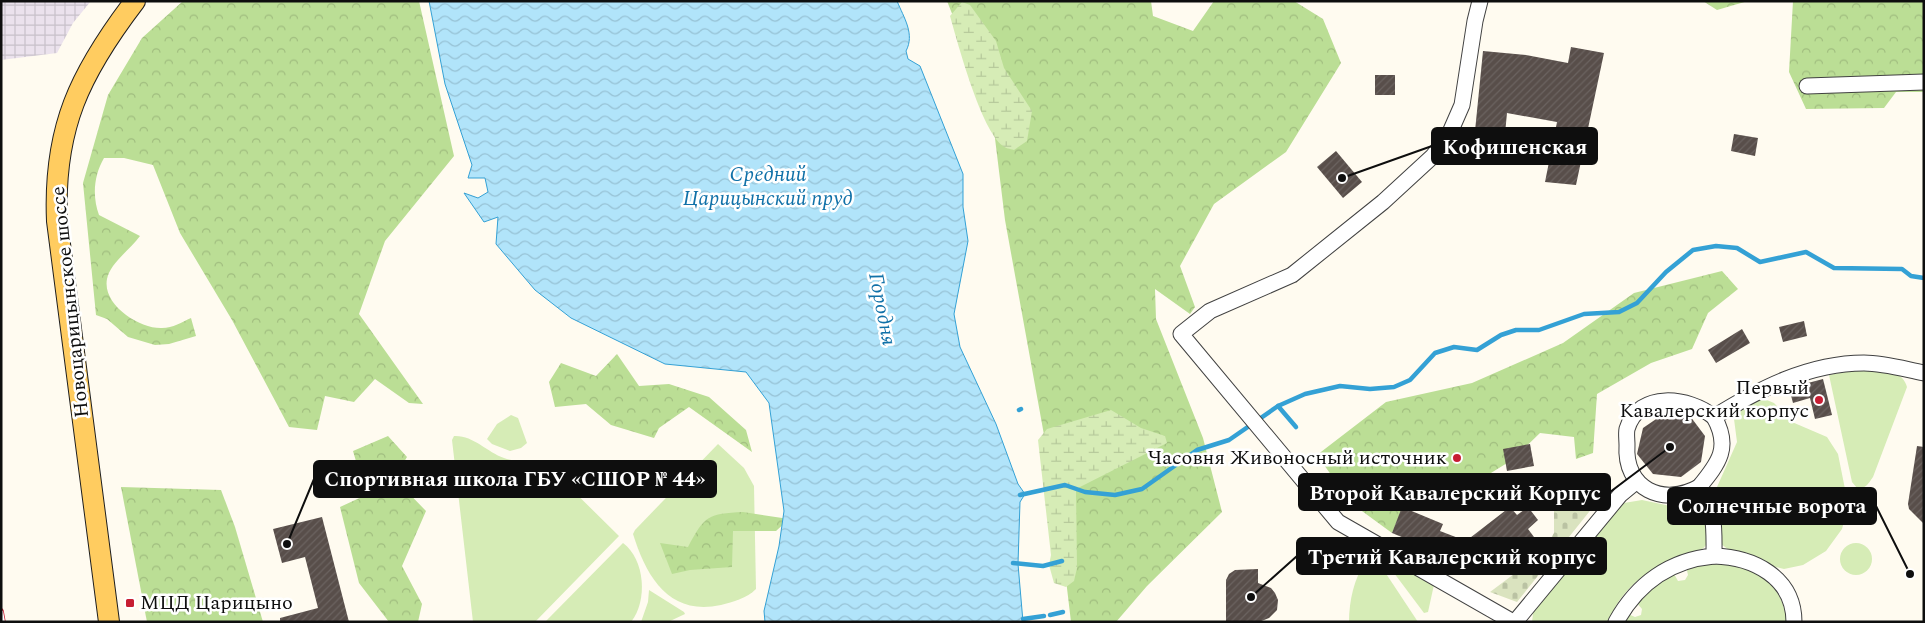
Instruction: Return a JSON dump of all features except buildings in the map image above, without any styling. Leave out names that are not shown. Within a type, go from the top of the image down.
[{"type":"main road","name":"Новоцарицынское шоссе","points":[[109,622],[57,220],[56,179],[63,137],[79,87],[104,41],[135,1]]},
{"type":"street","points":[[1480,1],[1475,21],[1462,105],[1448,136],[1433,156],[1383,202],[1292,275],[1202,316],[1181,334],[1338,522],[1517,621],[1620,495],[1637,481]]},
{"type":"street","points":[[1807,86],[1924,82]]},
{"type":"street","points":[[1714,416],[1772,384],[1826,367],[1865,363],[1889,365],[1924,373]]},
{"type":"street","points":[[1669,400],[1684,401],[1714,416],[1721,429],[1723,447],[1717,466],[1700,487],[1678,495],[1664,496],[1650,491],[1637,481],[1629,467],[1626,451],[1627,429],[1637,414],[1652,402],[1669,400]]},
{"type":"street","points":[[1700,487],[1710,504],[1713,519],[1714,556]]},
{"type":"street","points":[[1616,622],[1624,608],[1641,588],[1660,573],[1699,557],[1714,556],[1728,556],[1754,563],[1772,574],[1790,598],[1794,611],[1794,622]]},
{"type":"shaded area","points":[[1,1],[91,1],[73,23],[57,53],[1,60]]},
{"type":"green space","points":[[183,1],[419,1],[454,156],[385,241],[359,314],[423,404],[409,403],[375,379],[354,402],[325,396],[317,430],[289,427],[232,320],[180,233],[153,165],[124,158],[104,158],[98,171],[95,200],[99,215],[140,236],[112,267],[107,279],[107,289],[110,298],[116,306],[134,320],[153,327],[166,328],[191,318],[196,336],[169,344],[155,345],[128,337],[107,319],[96,315],[83,183],[108,95],[142,38]]},
{"type":"green space","points":[[947,1],[1151,1],[1153,16],[1193,31],[1214,1],[1294,1],[1323,19],[1341,63],[1286,152],[1214,204],[1180,266],[1195,307],[1190,314],[1155,289],[1156,319],[1203,438],[1222,512],[1147,586],[1116,622],[1071,622],[1058,512],[1005,220],[992,114]]},
{"type":"green space","points":[[1703,1],[1748,1],[1717,10]]},
{"type":"green space","points":[[1793,1],[1924,1],[1924,92],[1896,92],[1884,108],[1806,109],[1789,72]]},
{"type":"green space","points":[[962,2],[970,5],[996,41],[1004,68],[1032,111],[1027,141],[1014,150],[1004,147],[995,137],[971,85],[950,16]]},
{"type":"green space","points":[[1722,271],[1738,289],[1708,313],[1692,349],[1651,363],[1597,394],[1593,453],[1576,459],[1574,437],[1540,433],[1512,460],[1439,505],[1403,507],[1392,533],[1351,503],[1317,455],[1386,402],[1472,383],[1563,343],[1634,293]]},
{"type":"green space","points":[[617,354],[639,386],[669,384],[709,397],[746,430],[752,452],[689,407],[659,428],[654,438],[611,425],[586,404],[555,407],[549,382],[561,363],[596,376]]},
{"type":"green space","points":[[1856,370],[1878,370],[1893,373],[1904,380],[1907,387],[1873,477],[1863,488],[1857,488],[1852,482],[1829,375]]},
{"type":"green space","points":[[1762,398],[1774,403],[1792,422],[1827,437],[1838,454],[1846,494],[1846,514],[1842,529],[1826,551],[1803,565],[1784,569],[1772,566],[1749,554],[1729,550],[1721,544],[1718,530],[1717,487],[1737,442],[1734,419],[1738,408]]},
{"type":"green space","points":[[1111,410],[1141,428],[1165,436],[1167,443],[1076,489],[1077,568],[1074,581],[1066,587],[1054,583],[1049,565],[1051,555],[1038,440],[1047,429]]},
{"type":"green space","points":[[511,415],[518,418],[527,443],[521,448],[510,451],[492,444],[487,439],[497,424]]},
{"type":"green space","points":[[388,436],[407,457],[394,478],[426,511],[402,566],[422,604],[418,622],[389,622],[359,583],[340,507],[366,495],[353,451]]},
{"type":"green space","points":[[454,436],[461,436],[474,441],[504,458],[547,465],[619,536],[535,622],[473,622],[452,440]]},
{"type":"green space","points":[[718,444],[744,468],[754,486],[756,589],[744,597],[721,605],[703,607],[688,605],[674,599],[654,579],[645,566],[633,534]]},
{"type":"green space","points":[[1515,483],[1605,483],[1605,492],[1517,602],[1490,592],[1542,553],[1554,533],[1554,508],[1540,492],[1516,488]]},
{"type":"green space","points":[[121,487],[221,490],[235,527],[263,622],[147,622]]},
{"type":"green space","points":[[1642,500],[1675,507],[1699,503],[1709,514],[1707,542],[1704,548],[1678,557],[1646,574],[1620,600],[1609,622],[1532,622],[1534,606],[1614,508],[1624,503]]},
{"type":"green space","points":[[743,512],[789,519],[776,531],[733,531],[732,567],[690,570],[672,574],[660,543],[688,547],[699,528],[709,518],[722,514]]},
{"type":"green space","points":[[623,543],[636,559],[642,581],[640,603],[631,622],[545,622]]},
{"type":"green space","points":[[1856,543],[1862,544],[1867,548],[1871,553],[1871,565],[1867,570],[1862,574],[1856,575],[1850,574],[1845,570],[1841,565],[1840,559],[1841,553],[1845,548],[1850,544]]},
{"type":"green space","points":[[1386,553],[1435,580],[1428,612],[1424,613],[1382,557]]},
{"type":"green space","points":[[1377,560],[1418,622],[1349,622],[1351,598],[1358,575],[1366,561]]},
{"type":"green space","points":[[1723,562],[1748,565],[1767,578],[1781,599],[1787,622],[1624,622],[1628,614],[1635,617],[1641,615],[1642,609],[1636,602],[1673,572],[1678,581],[1685,580],[1688,575],[1686,566]]},
{"type":"green space","points":[[649,590],[685,614],[668,622],[641,622],[648,602]]},
{"type":"water","name":"Средний Царицынский пруд","points":[[429,1],[897,1],[909,32],[906,51],[908,59],[920,66],[963,174],[963,207],[968,241],[954,314],[960,347],[996,424],[1018,484],[1025,494],[1020,502],[1018,564],[1023,622],[765,622],[764,611],[779,546],[784,511],[769,403],[746,372],[665,364],[571,318],[535,290],[496,244],[498,217],[484,222],[464,193],[478,198],[488,192],[485,178],[468,178],[472,165],[445,84]]},
{"type":"waterway","points":[[1020,495],[1065,485],[1085,492],[1115,495],[1142,489],[1197,450],[1229,440],[1278,406],[1305,394],[1340,386],[1370,389],[1394,387],[1410,380],[1435,353],[1454,347],[1477,350],[1501,335],[1516,330],[1539,330],[1584,314],[1619,312],[1637,303],[1666,272],[1693,250],[1716,246],[1737,248],[1760,262],[1806,252],[1834,268],[1902,269],[1911,276],[1924,278]]},
{"type":"waterway","points":[[1278,406],[1296,427]]},
{"type":"waterway","points":[[1013,563],[1043,566],[1062,561]]},
{"type":"waterway","points":[[1050,615],[1063,612]]},
{"type":"waterway","points":[[1023,619],[1044,616]]},
{"type":"railway","points":[[1,611],[3,622]]},
{"type":"place","name":"Кофишенская","points":[[1342,178]]},
{"type":"place","name":"Первый Кавалерский корпус","points":[[1819,400]]},
{"type":"place","name":"Второй Кавалерский Корпус","points":[[1670,447]]},
{"type":"place","name":"Часовня Живоносный источник","points":[[1457,458]]},
{"type":"place","name":"Спортивная школа ГБУ «СШОР № 44»","points":[[287,544]]},
{"type":"place","name":"Солнечные ворота","points":[[1910,574]]},
{"type":"place","name":"Третий Кавалерский корпус","points":[[1251,597]]},
{"type":"place","name":"МЦД Царицыно","points":[[130,603]]},
{"type":"water label","name":"Городня","points":[[882,309]]}]
